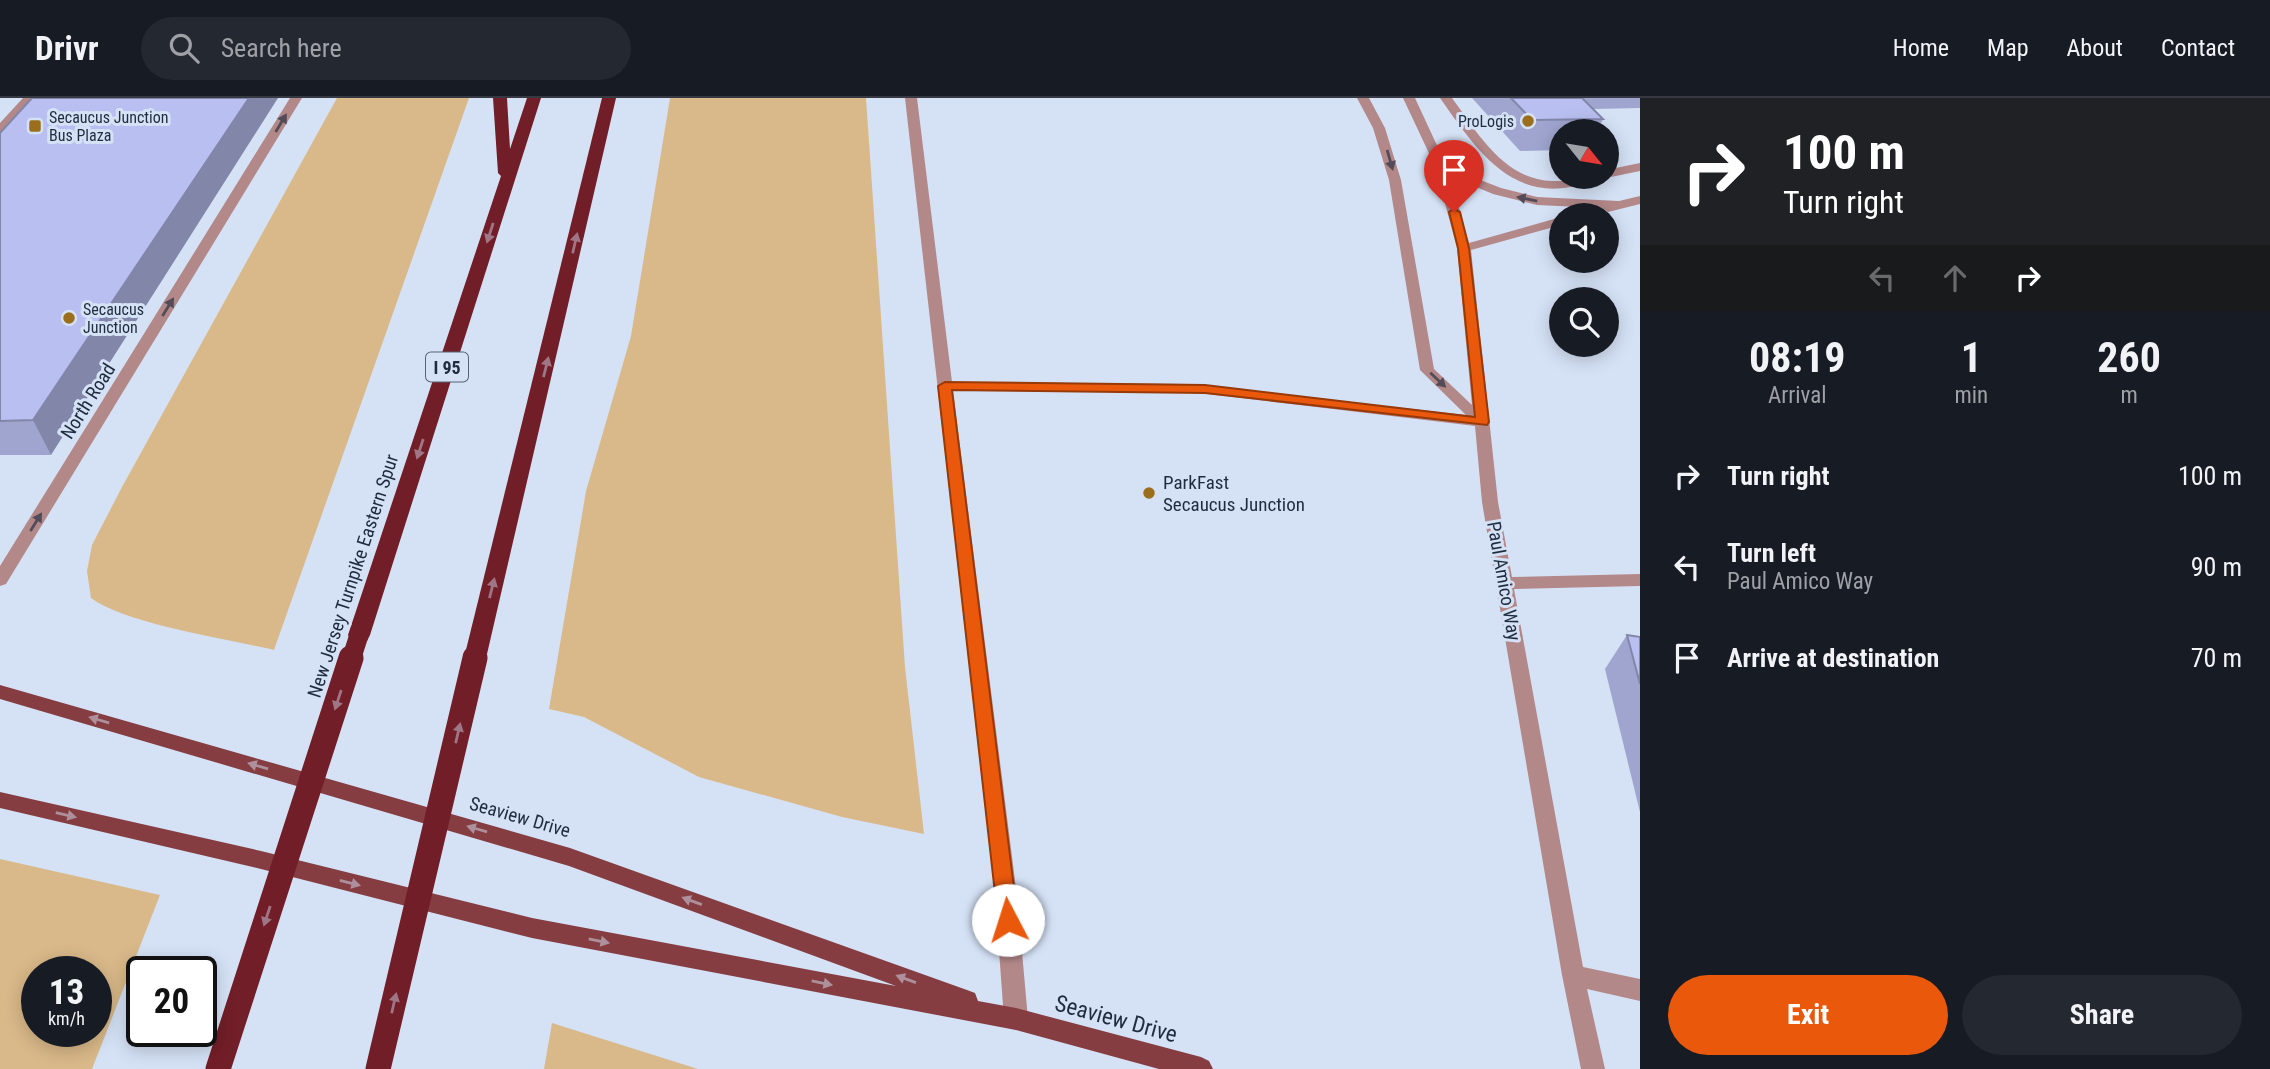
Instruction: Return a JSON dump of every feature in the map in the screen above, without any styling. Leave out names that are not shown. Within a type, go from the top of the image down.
[{"type":"highway","points":[[500,98],[506,185]]},
{"type":"highway","name":"New Jersey Turnpike Eastern Spur","points":[[218,1069],[534,98]]},
{"type":"highway","points":[[379,1069],[609,98]]},
{"type":"main road","name":"Seaview Drive","points":[[0,692],[570,857],[1016,1019]]},
{"type":"main road","name":"Seaview Drive","points":[[0,800],[261,860],[532,928],[1016,1019],[1201,1069]]},
{"type":"street","points":[[0,130],[29,98]]},
{"type":"street","name":"North Road","points":[[0,580],[296,98]]},
{"type":"street","points":[[911,98],[1006,896],[1016,1019]]},
{"type":"street","points":[[1363,98],[1379,128],[1395,180],[1427,370],[1482,422]]},
{"type":"street","name":"Paul Amico Way","points":[[1409,98],[1441,169],[1464,248],[1490,502],[1573,975],[1593,1069]]},
{"type":"street","points":[[1446,98],[1486,153],[1501,167],[1517,177],[1549,185]]},
{"type":"street","points":[[1619,171],[1640,167]]},
{"type":"street","points":[[1441,169],[1497,191],[1537,201],[1578,203]]},
{"type":"street","points":[[1619,205],[1640,200]]},
{"type":"street","points":[[1464,248],[1549,223]]},
{"type":"street","points":[[945,386],[1205,389],[1482,422]]},
{"type":"street","points":[[1504,583],[1640,580]]},
{"type":"street","points":[[1573,975],[1640,990]]},
{"type":"shaded area","points":[[337,98],[469,98],[274,650],[128,616],[91,598],[87,571],[92,545]]},
{"type":"shaded area","points":[[670,98],[866,98],[905,667],[924,834],[842,817],[699,777],[584,717],[549,709],[586,491],[631,336]]},
{"type":"shaded area","points":[[0,859],[160,895],[136,956],[126,956],[126,982],[112,1018],[112,956],[21,956],[21,1047],[101,1047],[92,1069],[0,1069]]},
{"type":"shaded area","points":[[552,1023],[698,1069],[544,1069]]},
{"type":"building","name":"Secaucus Junction","points":[[32,98],[249,98],[33,420],[0,421],[0,133]]},
{"type":"building","points":[[1511,98],[1582,98],[1603,119],[1549,119],[1532,120]]},
{"type":"building","points":[[1627,635],[1640,637],[1640,684]]},
{"type":"place","name":"ProLogis","points":[[1528,121]]},
{"type":"place","name":"Secaucus Junction Bus Plaza","points":[[35,126]]},
{"type":"place","name":"Secaucus Junction","points":[[69,318]]},
{"type":"place","name":"ParkFast Secaucus Junction","points":[[1149,493]]},
{"type":"route","points":[[1008,920],[945,386],[1191,388],[1482,422],[1464,248],[1454,212]]}]
